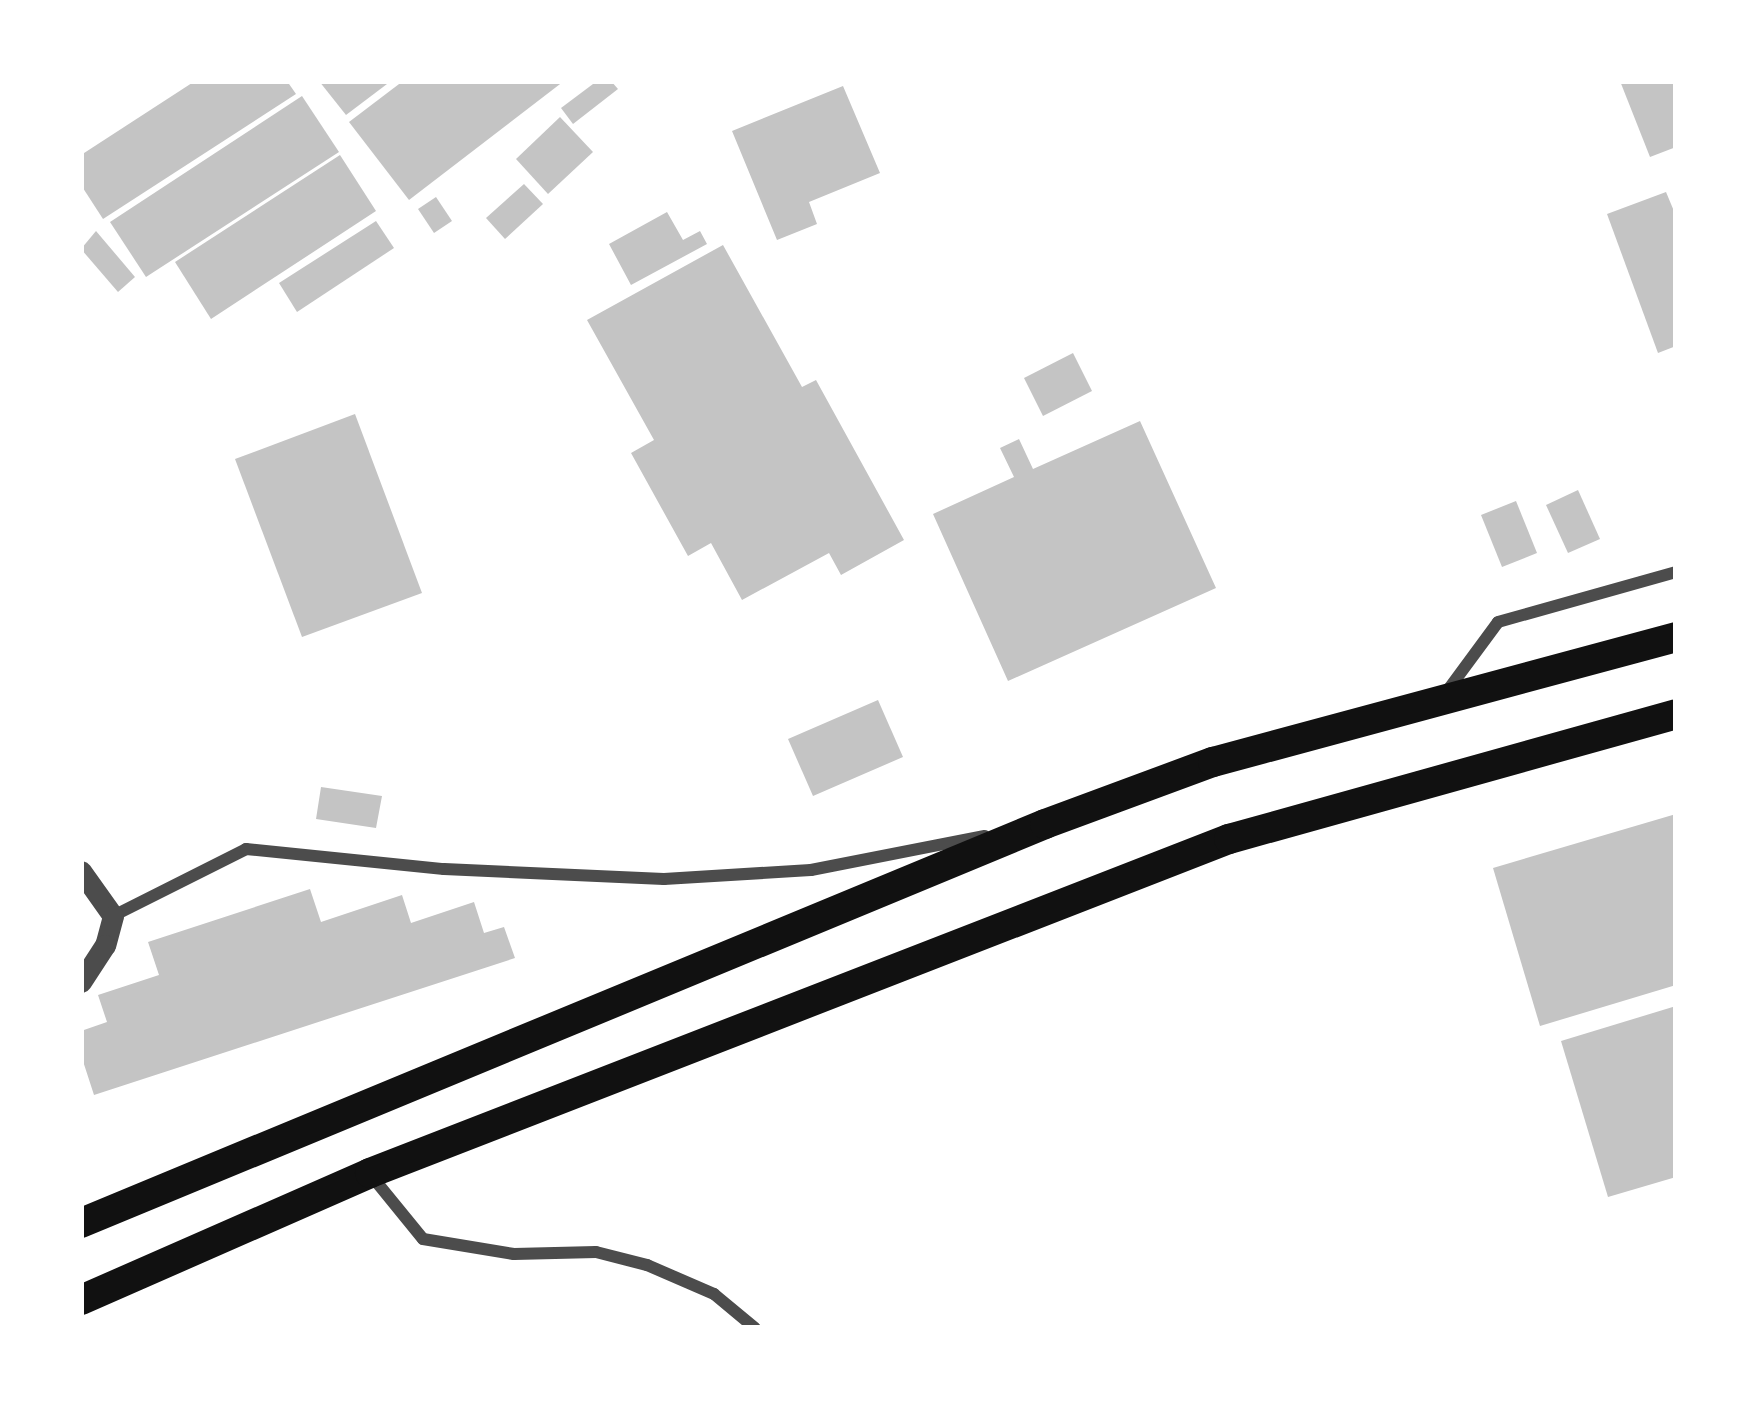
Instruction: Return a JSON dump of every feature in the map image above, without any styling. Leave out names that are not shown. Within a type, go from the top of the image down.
[{"type":"main road","points":[[81,1223],[1045,824],[1213,762],[1676,637]]},
{"type":"main road","points":[[81,1300],[370,1173],[1229,839],[1676,714]]},
{"type":"street","points":[[1441,700],[1498,622],[1676,572]]},
{"type":"street","points":[[81,982],[105,945],[113,916],[246,849],[444,869],[664,879],[812,870],[1045,824]]},
{"type":"street","points":[[81,871],[113,916]]},
{"type":"street","points":[[370,1173],[423,1239],[514,1254],[596,1252],[647,1265],[714,1294],[755,1328]]},
{"type":"building","points":[[195,81],[287,81],[296,94],[103,219],[81,185],[81,155]]},
{"type":"building","points":[[319,81],[391,81],[346,115]]},
{"type":"building","points":[[403,81],[564,81],[409,200],[349,122]]},
{"type":"building","points":[[597,81],[611,81],[618,89],[573,124],[561,108]]},
{"type":"building","points":[[1620,81],[1676,81],[1676,147],[1650,157]]},
{"type":"building","points":[[843,86],[880,173],[809,202],[817,224],[777,240],[732,131]]},
{"type":"building","points":[[302,96],[339,152],[146,277],[110,222]]},
{"type":"building","points":[[560,117],[593,152],[548,194],[516,159]]},
{"type":"building","points":[[340,155],[376,211],[211,319],[175,262]]},
{"type":"building","points":[[524,184],[543,204],[505,239],[486,218]]},
{"type":"building","points":[[1666,192],[1676,216],[1676,346],[1658,353],[1607,214]]},
{"type":"building","points":[[436,197],[452,221],[434,233],[418,209]]},
{"type":"building","points":[[667,212],[683,240],[700,231],[707,244],[631,285],[609,244]]},
{"type":"building","points":[[376,221],[394,248],[297,312],[279,283]]},
{"type":"building","points":[[96,231],[135,277],[118,292],[81,249]]},
{"type":"building","points":[[723,245],[802,387],[816,380],[904,540],[841,575],[829,553],[742,600],[711,543],[688,556],[631,453],[654,440],[587,320]]},
{"type":"building","points":[[1073,353],[1092,391],[1043,416],[1024,378]]},
{"type":"building","points":[[355,414],[422,593],[302,637],[235,459]]},
{"type":"building","points":[[1140,421],[1216,588],[1008,681],[933,514],[1014,477],[1000,448],[1019,439],[1033,469]]},
{"type":"building","points":[[1578,490],[1600,539],[1568,553],[1546,505]]},
{"type":"building","points":[[1516,501],[1537,553],[1502,567],[1481,515]]},
{"type":"building","points":[[878,700],[903,757],[813,796],[788,739]]},
{"type":"building","points":[[321,787],[382,796],[376,828],[316,819]]},
{"type":"building","points":[[1676,814],[1676,985],[1540,1026],[1493,868]]},
{"type":"building","points":[[310,889],[321,922],[402,895],[411,923],[474,902],[484,933],[504,927],[515,958],[94,1095],[81,1055],[81,1031],[107,1022],[98,995],[159,975],[148,942]]},
{"type":"building","points":[[1676,1006],[1676,1177],[1608,1197],[1561,1041]]}]
